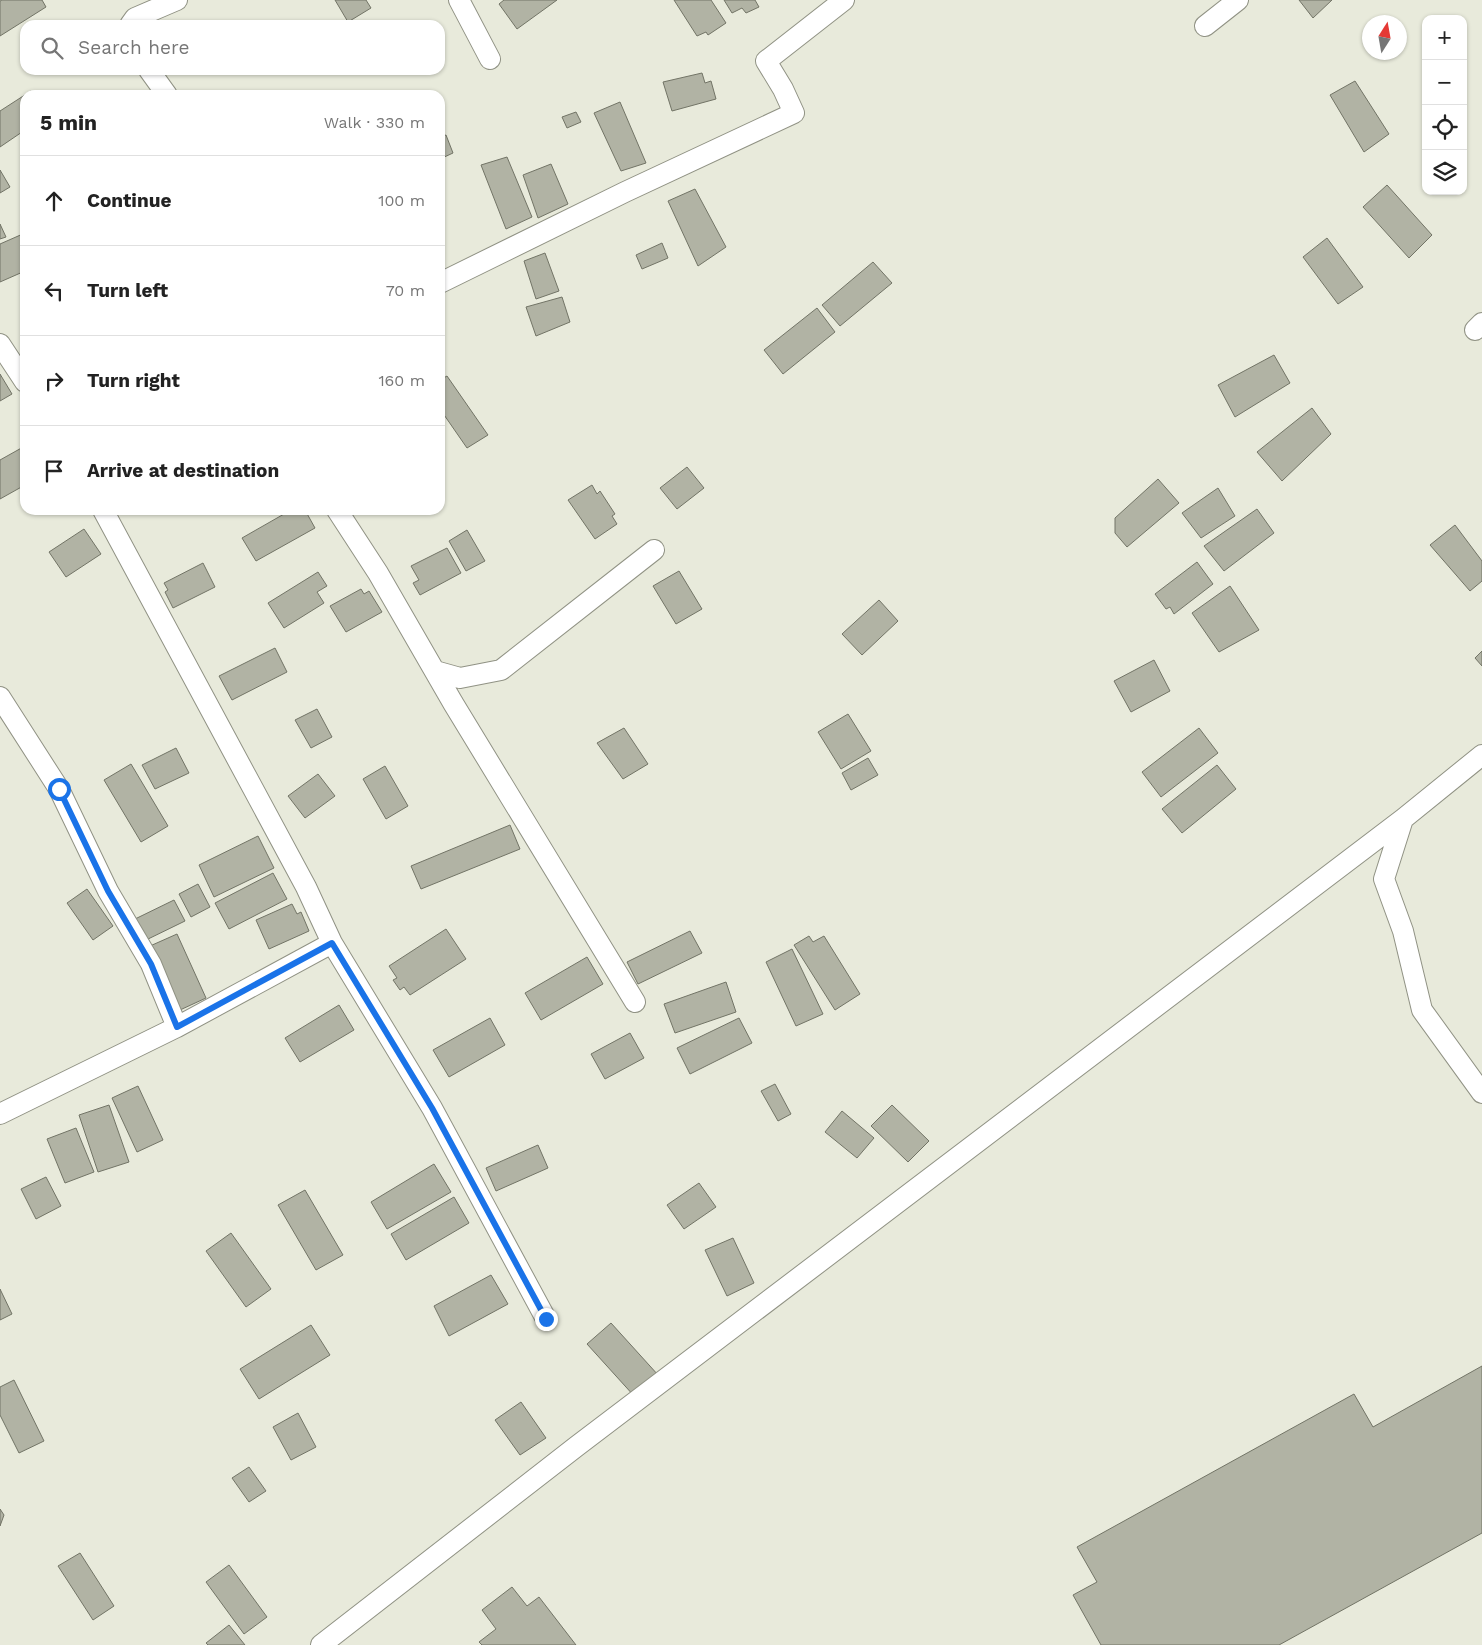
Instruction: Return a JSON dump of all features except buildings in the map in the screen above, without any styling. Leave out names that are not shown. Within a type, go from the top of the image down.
[{"type":"street","points":[[134,20],[176,0]]},
{"type":"street","points":[[459,0],[490,59]]},
{"type":"street","points":[[445,281],[625,192],[794,113],[784,89],[766,61],[844,0]]},
{"type":"street","points":[[1205,26],[1238,0]]},
{"type":"street","points":[[153,75],[163,90]]},
{"type":"street","points":[[0,344],[20,374]]},
{"type":"street","points":[[106,515],[306,887],[332,943],[432,1108],[546,1319]]},
{"type":"street","points":[[340,515],[378,573],[635,1002]]},
{"type":"street","points":[[435,671],[460,678],[501,670],[654,550]]},
{"type":"street","points":[[0,697],[59,789],[108,891],[151,964],[177,1027]]},
{"type":"street","points":[[321,1645],[577,1446],[1403,819],[1482,755]]},
{"type":"street","points":[[1403,819],[1384,879],[1403,931],[1422,1010],[1482,1093]]},
{"type":"street","points":[[0,1114],[177,1027],[332,943]]},
{"type":"route","points":[[59,789],[108,891],[151,964],[177,1027],[332,943],[432,1108],[546,1319]]}]
